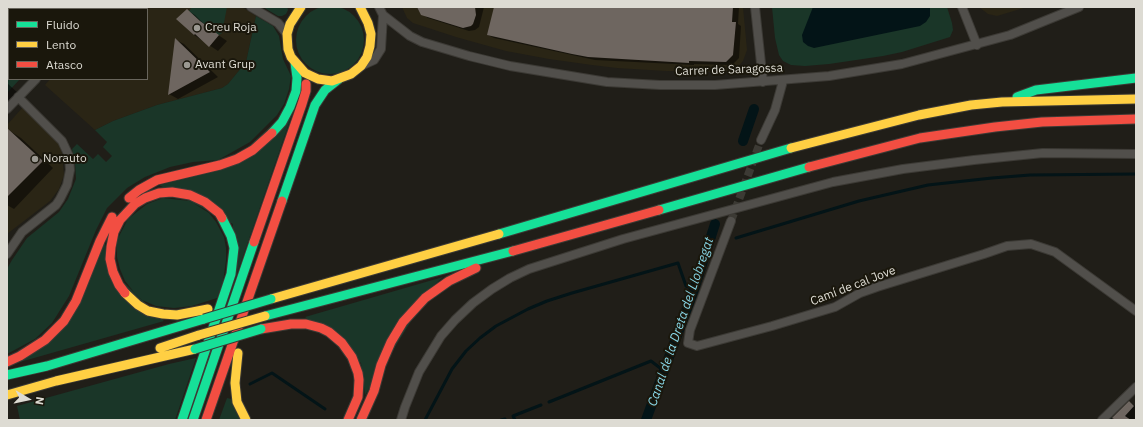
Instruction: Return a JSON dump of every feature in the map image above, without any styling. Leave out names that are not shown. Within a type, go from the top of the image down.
[{"type":"main road","points":[[301,7],[294,15],[287,34],[288,49],[295,63],[305,73],[312,77],[325,80],[340,79]]},
{"type":"main road","points":[[206,420],[315,105],[325,90],[340,79],[351,74],[361,66],[367,57],[371,34],[368,23],[360,9]]},
{"type":"main road","points":[[7,362],[20,356],[45,340],[64,321],[76,300],[109,221],[119,207],[139,190],[157,180],[237,160],[253,150],[270,136],[290,107],[296,91],[297,78],[295,63]]},
{"type":"main road","points":[[193,420],[302,104],[306,91],[305,73]]},
{"type":"main road","points":[[1002,102],[1036,90],[1136,78]]},
{"type":"main road","points":[[7,375],[47,366],[422,255],[562,216],[803,145],[881,124],[940,110],[1002,102],[1136,99]]},
{"type":"main road","points":[[7,395],[265,316],[544,243],[831,161],[920,138],[1042,122],[1136,121]]},
{"type":"main road","points":[[212,420],[238,352],[299,169],[306,128]]},
{"type":"main road","points":[[182,420],[231,274],[234,248],[225,222],[219,213],[205,202],[190,195],[172,192],[159,193],[145,198],[135,204],[120,220],[114,232],[110,259],[113,272],[119,286],[127,296],[148,311],[163,314],[177,315],[208,309],[274,290],[340,273],[422,255]]},
{"type":"main road","points":[[361,420],[374,391],[381,365],[391,342],[403,322],[425,298],[449,281],[477,267],[507,258],[544,243]]},
{"type":"main road","points":[[56,381],[195,349],[261,329],[291,324],[306,324],[329,332],[342,342],[352,357],[358,372],[358,397],[348,420]]},
{"type":"main road","points":[[238,352],[235,383],[237,402],[246,420]]},
{"type":"street","points":[[251,7],[278,23],[287,34]]},
{"type":"street","points":[[755,7],[763,82]]},
{"type":"street","points":[[962,7],[977,45]]},
{"type":"street","name":"Carrer de Saragossa","points":[[381,11],[404,32],[422,42],[469,56],[517,67],[607,82],[660,85],[715,85],[783,81],[829,76],[902,64],[1010,35],[1079,7]]},
{"type":"street","points":[[361,66],[374,60],[381,49],[381,11]]},
{"type":"street","points":[[7,109],[35,80]]},
{"type":"street","points":[[761,140],[775,110],[783,81]]},
{"type":"street","points":[[7,254],[22,232],[56,205],[67,186],[70,170],[69,156],[62,141],[18,97]]},
{"type":"street","points":[[401,420],[419,372],[441,336],[473,303],[510,278],[529,270],[623,239],[833,182],[903,169],[974,160],[1043,154],[1136,154]]},
{"type":"street","name":"Camí de cal Jove","points":[[731,221],[690,330],[688,343],[697,346],[835,307],[860,293],[1007,246],[1031,244],[1055,252],[1136,311]]},
{"type":"street","points":[[1102,420],[1136,387]]},
{"type":"shaded area","points":[[242,7],[256,16],[246,62],[228,84],[222,88],[157,105],[113,121],[95,130],[45,85],[49,80],[148,80],[148,8],[119,8]]},
{"type":"shaded area","points":[[402,7],[743,7],[747,50],[743,61],[736,69],[726,72],[666,71],[592,65],[506,51],[456,37],[413,23],[407,18]]},
{"type":"shaded area","points":[[813,7],[930,7],[930,16],[926,22],[920,26],[814,48],[803,42],[802,35]]},
{"type":"shaded area","points":[[979,7],[1027,7],[997,16],[988,14]]},
{"type":"shaded area","name":"Norauto","points":[[23,107],[61,143],[64,175],[59,189],[50,201],[7,234],[7,125]]},
{"type":"green space","points":[[330,6],[343,9],[354,16],[361,27],[364,40],[361,53],[354,64],[343,71],[330,74],[317,71],[306,64],[299,53],[296,40],[299,27],[306,16],[317,9]]},
{"type":"green space","points":[[7,7],[89,7],[8,8],[8,80],[19,80],[7,93]]},
{"type":"green space","points":[[192,7],[227,7],[222,33],[219,35],[200,21],[189,11]]},
{"type":"green space","points":[[263,7],[287,7],[288,10],[286,14],[278,16]]},
{"type":"green space","points":[[772,7],[947,7],[953,30],[950,37],[902,52],[829,64],[805,66],[791,65],[783,61],[779,55],[775,38]]},
{"type":"green space","points":[[256,16],[273,26],[279,36],[283,59],[291,76],[289,89],[284,104],[277,115],[250,142],[218,160],[193,162],[170,167],[145,177],[127,188],[107,208],[96,230],[69,296],[52,323],[35,339],[7,354],[7,269],[27,238],[59,212],[68,199],[76,179],[75,162],[72,149],[77,144],[93,159],[98,154],[106,162],[112,156],[103,147],[107,142],[95,130],[113,121],[157,105],[222,88],[228,84],[246,62]]},
{"type":"green space","points":[[296,103],[230,294],[233,224],[159,185],[225,168]]},
{"type":"green space","points":[[163,198],[190,201],[209,213],[216,222],[224,237],[226,248],[223,282],[217,298],[192,306],[174,308],[156,306],[142,300],[125,281],[117,257],[117,240],[128,219],[147,204]]},
{"type":"green space","points":[[105,241],[106,265],[164,321],[20,362],[42,348]]},
{"type":"green space","points":[[443,277],[433,286],[365,395],[361,363],[305,317]]},
{"type":"green space","points":[[196,358],[175,420],[20,420],[17,406]]},
{"type":"green space","points":[[227,398],[231,399],[240,420],[219,420]]},
{"type":"building","points":[[417,7],[475,7],[476,15],[471,26],[463,28],[421,15]]},
{"type":"building","points":[[494,7],[733,7],[732,22],[736,22],[733,55],[726,62],[689,61],[689,63],[588,57],[572,54],[487,35]]},
{"type":"building","name":"Creu Roja","points":[[187,9],[219,35],[209,47],[176,19]]},
{"type":"building","name":"Avant Grup","points":[[175,38],[210,72],[168,95]]},
{"type":"building","points":[[7,128],[43,161],[7,197]]},
{"type":"building","points":[[1129,401],[1134,406],[1125,416],[1131,420],[1116,420],[1112,418]]},
{"type":"waterway","name":"Canal de la Dreta del Llobregat","points":[[743,141],[754,109]]},
{"type":"waterway","points":[[736,238],[859,201],[928,185],[1030,175],[1136,174]]},
{"type":"waterway","name":"Canal de la Dreta del Llobregat","points":[[646,420],[694,289],[715,224]]},
{"type":"waterway","points":[[425,420],[452,369],[466,351],[496,326],[528,309],[572,293],[678,263],[686,286],[694,289]]},
{"type":"waterway","points":[[549,402],[651,361],[664,371]]},
{"type":"waterway","points":[[250,384],[272,373],[325,409]]},
{"type":"waterway","points":[[515,420],[513,416],[541,405]]},
{"type":"waterway","points":[[501,420],[505,419]]},
{"type":"tunnel","points":[[731,221],[761,140]]},
{"type":"traffic: fast","points":[[272,133],[282,122],[296,91],[297,78],[295,63]]},
{"type":"traffic: fast","points":[[1017,97],[1036,90],[1136,78]]},
{"type":"traffic: fast","points":[[282,201],[315,105],[325,90],[339,79]]},
{"type":"traffic: fast","points":[[499,234],[791,148]]},
{"type":"traffic: fast","points":[[659,210],[809,167]]},
{"type":"traffic: fast","points":[[182,420],[231,274],[234,248],[231,236],[222,218]]},
{"type":"traffic: fast","points":[[193,420],[254,242]]},
{"type":"traffic: fast","points":[[265,316],[513,251]]},
{"type":"traffic: fast","points":[[204,319],[271,299]]},
{"type":"traffic: fast","points":[[7,375],[47,366],[204,319]]},
{"type":"traffic: fast","points":[[195,349],[261,329]]},
{"type":"traffic: slow","points":[[301,7],[290,24],[287,34],[288,49],[291,57],[305,73],[318,79],[332,81],[351,74],[361,66],[367,57],[371,34],[368,23],[360,7]]},
{"type":"traffic: slow","points":[[791,148],[919,115],[971,105],[1002,102],[1136,99]]},
{"type":"traffic: slow","points":[[271,299],[499,234]]},
{"type":"traffic: slow","points":[[125,293],[138,305],[148,311],[163,314],[177,315],[208,309]]},
{"type":"traffic: slow","points":[[199,335],[265,316]]},
{"type":"traffic: slow","points":[[160,348],[199,335]]},
{"type":"traffic: slow","points":[[7,395],[56,381],[195,349]]},
{"type":"traffic: slow","points":[[238,353],[235,383],[237,402],[246,420]]},
{"type":"traffic: jam","points":[[254,242],[302,104],[306,91],[306,84]]},
{"type":"traffic: jam","points":[[809,167],[920,138],[1042,122],[1136,119]]},
{"type":"traffic: jam","points":[[129,198],[139,190],[157,180],[220,165],[237,159],[253,150],[272,133]]},
{"type":"traffic: jam","points":[[125,293],[119,285],[113,272],[110,259],[111,247],[114,232],[120,220],[135,204],[145,198],[159,193],[172,192],[190,195],[205,202],[219,213],[222,218]]},
{"type":"traffic: jam","points":[[206,420],[282,201]]},
{"type":"traffic: jam","points":[[513,251],[659,210]]},
{"type":"traffic: jam","points":[[7,362],[20,356],[45,340],[64,321],[76,301],[100,241],[112,217]]},
{"type":"traffic: jam","points":[[361,420],[374,391],[381,365],[391,342],[403,322],[425,298],[449,281],[476,268]]},
{"type":"traffic: jam","points":[[261,329],[291,324],[306,324],[329,332],[342,343],[352,357],[359,380],[358,397],[348,420]]},
{"type":"place","name":"Creu Roja","points":[[197,28]]},
{"type":"place","name":"Avant Grup","points":[[187,65]]},
{"type":"place","name":"Norauto","points":[[35,159]]}]
